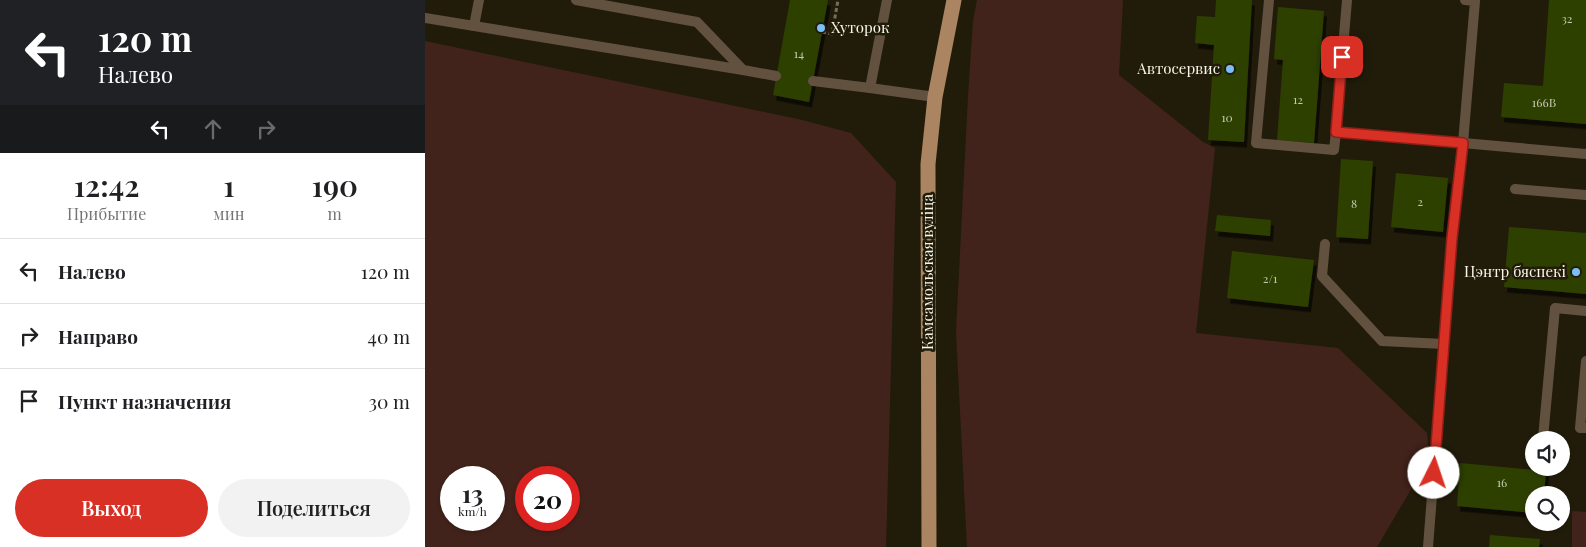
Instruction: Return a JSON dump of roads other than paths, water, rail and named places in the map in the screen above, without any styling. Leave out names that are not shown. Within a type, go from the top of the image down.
[{"type":"main road","name":"Камсамольская вуліца","points":[[929,547],[928,164],[935,97],[954,0]]},
{"type":"lane","points":[[474,26],[479,0]]},
{"type":"lane","points":[[576,0],[697,22],[743,70]]},
{"type":"lane","points":[[870,88],[887,0]]},
{"type":"lane","points":[[1269,0],[1256,143],[1334,150],[1347,0]]},
{"type":"lane","points":[[1428,547],[1452,238],[1463,143],[1475,1],[1465,0]]},
{"type":"lane","points":[[425,18],[777,76]]},
{"type":"lane","points":[[813,81],[935,97]]},
{"type":"lane","points":[[1336,132],[1586,154]]},
{"type":"lane","points":[[1515,189],[1586,195]]},
{"type":"lane","points":[[1325,244],[1322,276],[1382,341],[1444,344]]},
{"type":"lane","points":[[1544,431],[1555,308],[1586,311]]},
{"type":"lane","points":[[1586,361],[1580,428],[1586,428]]},
{"type":"place","name":"Хуторок","points":[[821,28]]},
{"type":"place","name":"Автосервис","points":[[1230,69]]},
{"type":"place","name":"Цэнтр бяспекі","points":[[1576,272]]}]
